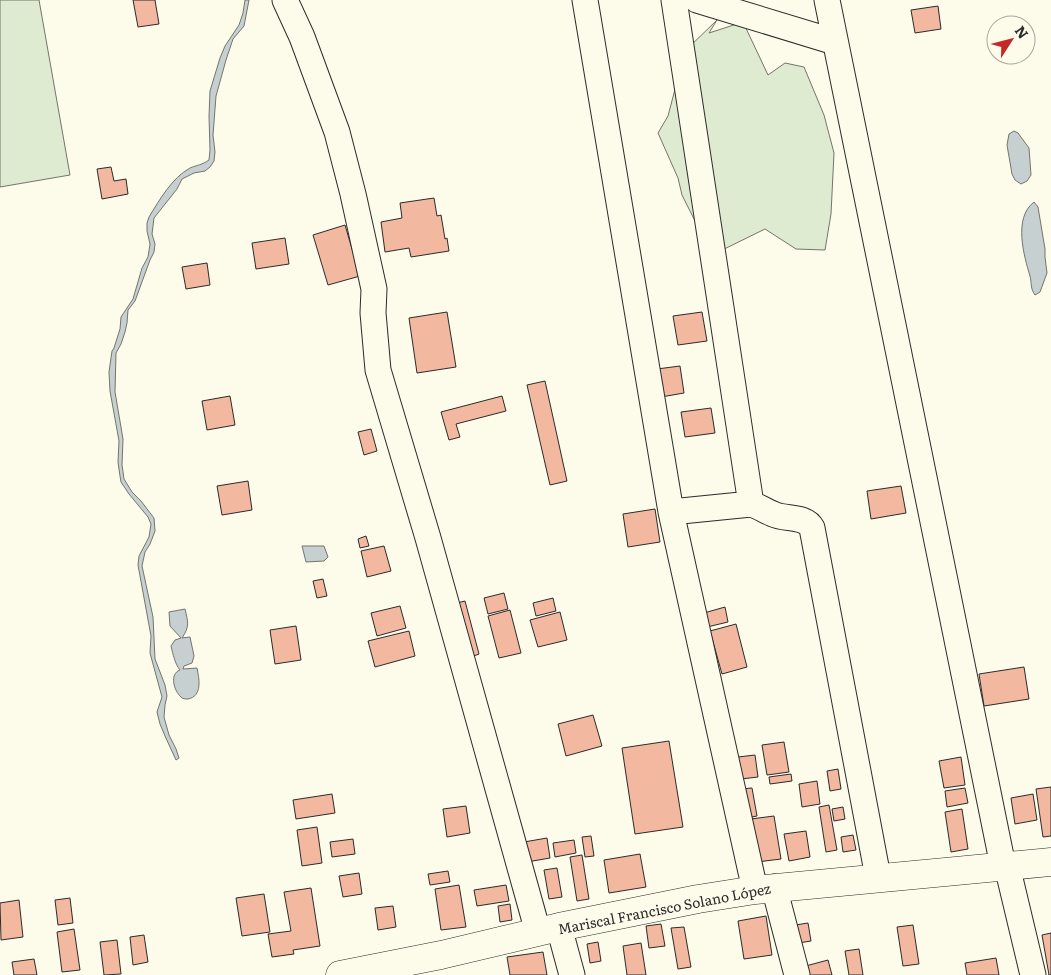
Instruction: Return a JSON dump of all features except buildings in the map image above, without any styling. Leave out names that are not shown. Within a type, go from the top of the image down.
[{"type":"main road","name":"Mariscal Francisco Solano López","points":[[340,975],[698,899],[764,888],[1051,862]]},
{"type":"street","points":[[584,0],[671,512],[764,888],[797,975]]},
{"type":"street","points":[[674,0],[751,504]]},
{"type":"street","points":[[697,0],[836,42]]},
{"type":"street","points":[[827,0],[1005,866],[1033,975]]},
{"type":"street","points":[[292,2],[302,37],[340,141],[353,194],[374,288],[373,313],[378,370],[549,930],[572,975]]},
{"type":"street","points":[[671,512],[751,504],[774,516],[803,520],[810,524],[878,877]]},
{"type":"green space","points":[[0,0],[39,0],[70,175],[0,187]]},
{"type":"green space","points":[[717,20],[709,33],[743,22],[768,75],[785,63],[804,67],[824,115],[834,153],[831,214],[825,250],[796,249],[765,229],[712,255],[682,195],[678,178],[658,133],[668,116],[685,51]]},
{"type":"shaded area","points":[[245,0],[249,0],[244,26],[233,39],[216,96],[213,135],[214,161],[205,171],[194,173],[182,179],[177,189],[154,218],[152,234],[155,244],[154,252],[135,301],[128,310],[125,332],[116,353],[115,392],[123,439],[122,465],[124,479],[132,492],[154,518],[155,531],[145,552],[142,566],[153,617],[155,659],[167,696],[164,717],[179,758],[176,760],[160,724],[157,712],[162,697],[150,653],[151,636],[138,565],[139,556],[149,537],[151,524],[148,517],[121,482],[118,462],[119,441],[110,391],[109,372],[112,351],[120,329],[121,317],[133,299],[142,268],[148,257],[150,244],[147,223],[149,217],[178,177],[190,168],[209,160],[210,91],[225,46],[239,25]]},
{"type":"shaded area","points":[[1014,131],[1018,133],[1029,148],[1031,175],[1027,181],[1021,184],[1015,180],[1012,174],[1007,145],[1009,134]]},
{"type":"shaded area","points":[[1034,202],[1038,207],[1047,273],[1040,292],[1035,295],[1025,258],[1022,238],[1024,218]]},
{"type":"shaded area","points":[[302,546],[324,546],[328,557],[324,561],[306,562]]},
{"type":"shaded area","points":[[185,609],[188,624],[182,638],[190,637],[194,656],[192,663],[184,666],[183,669],[197,668],[199,681],[198,691],[193,697],[188,699],[178,694],[174,683],[175,675],[180,670],[175,662],[171,646],[175,640],[181,638],[170,626],[169,612]]}]
